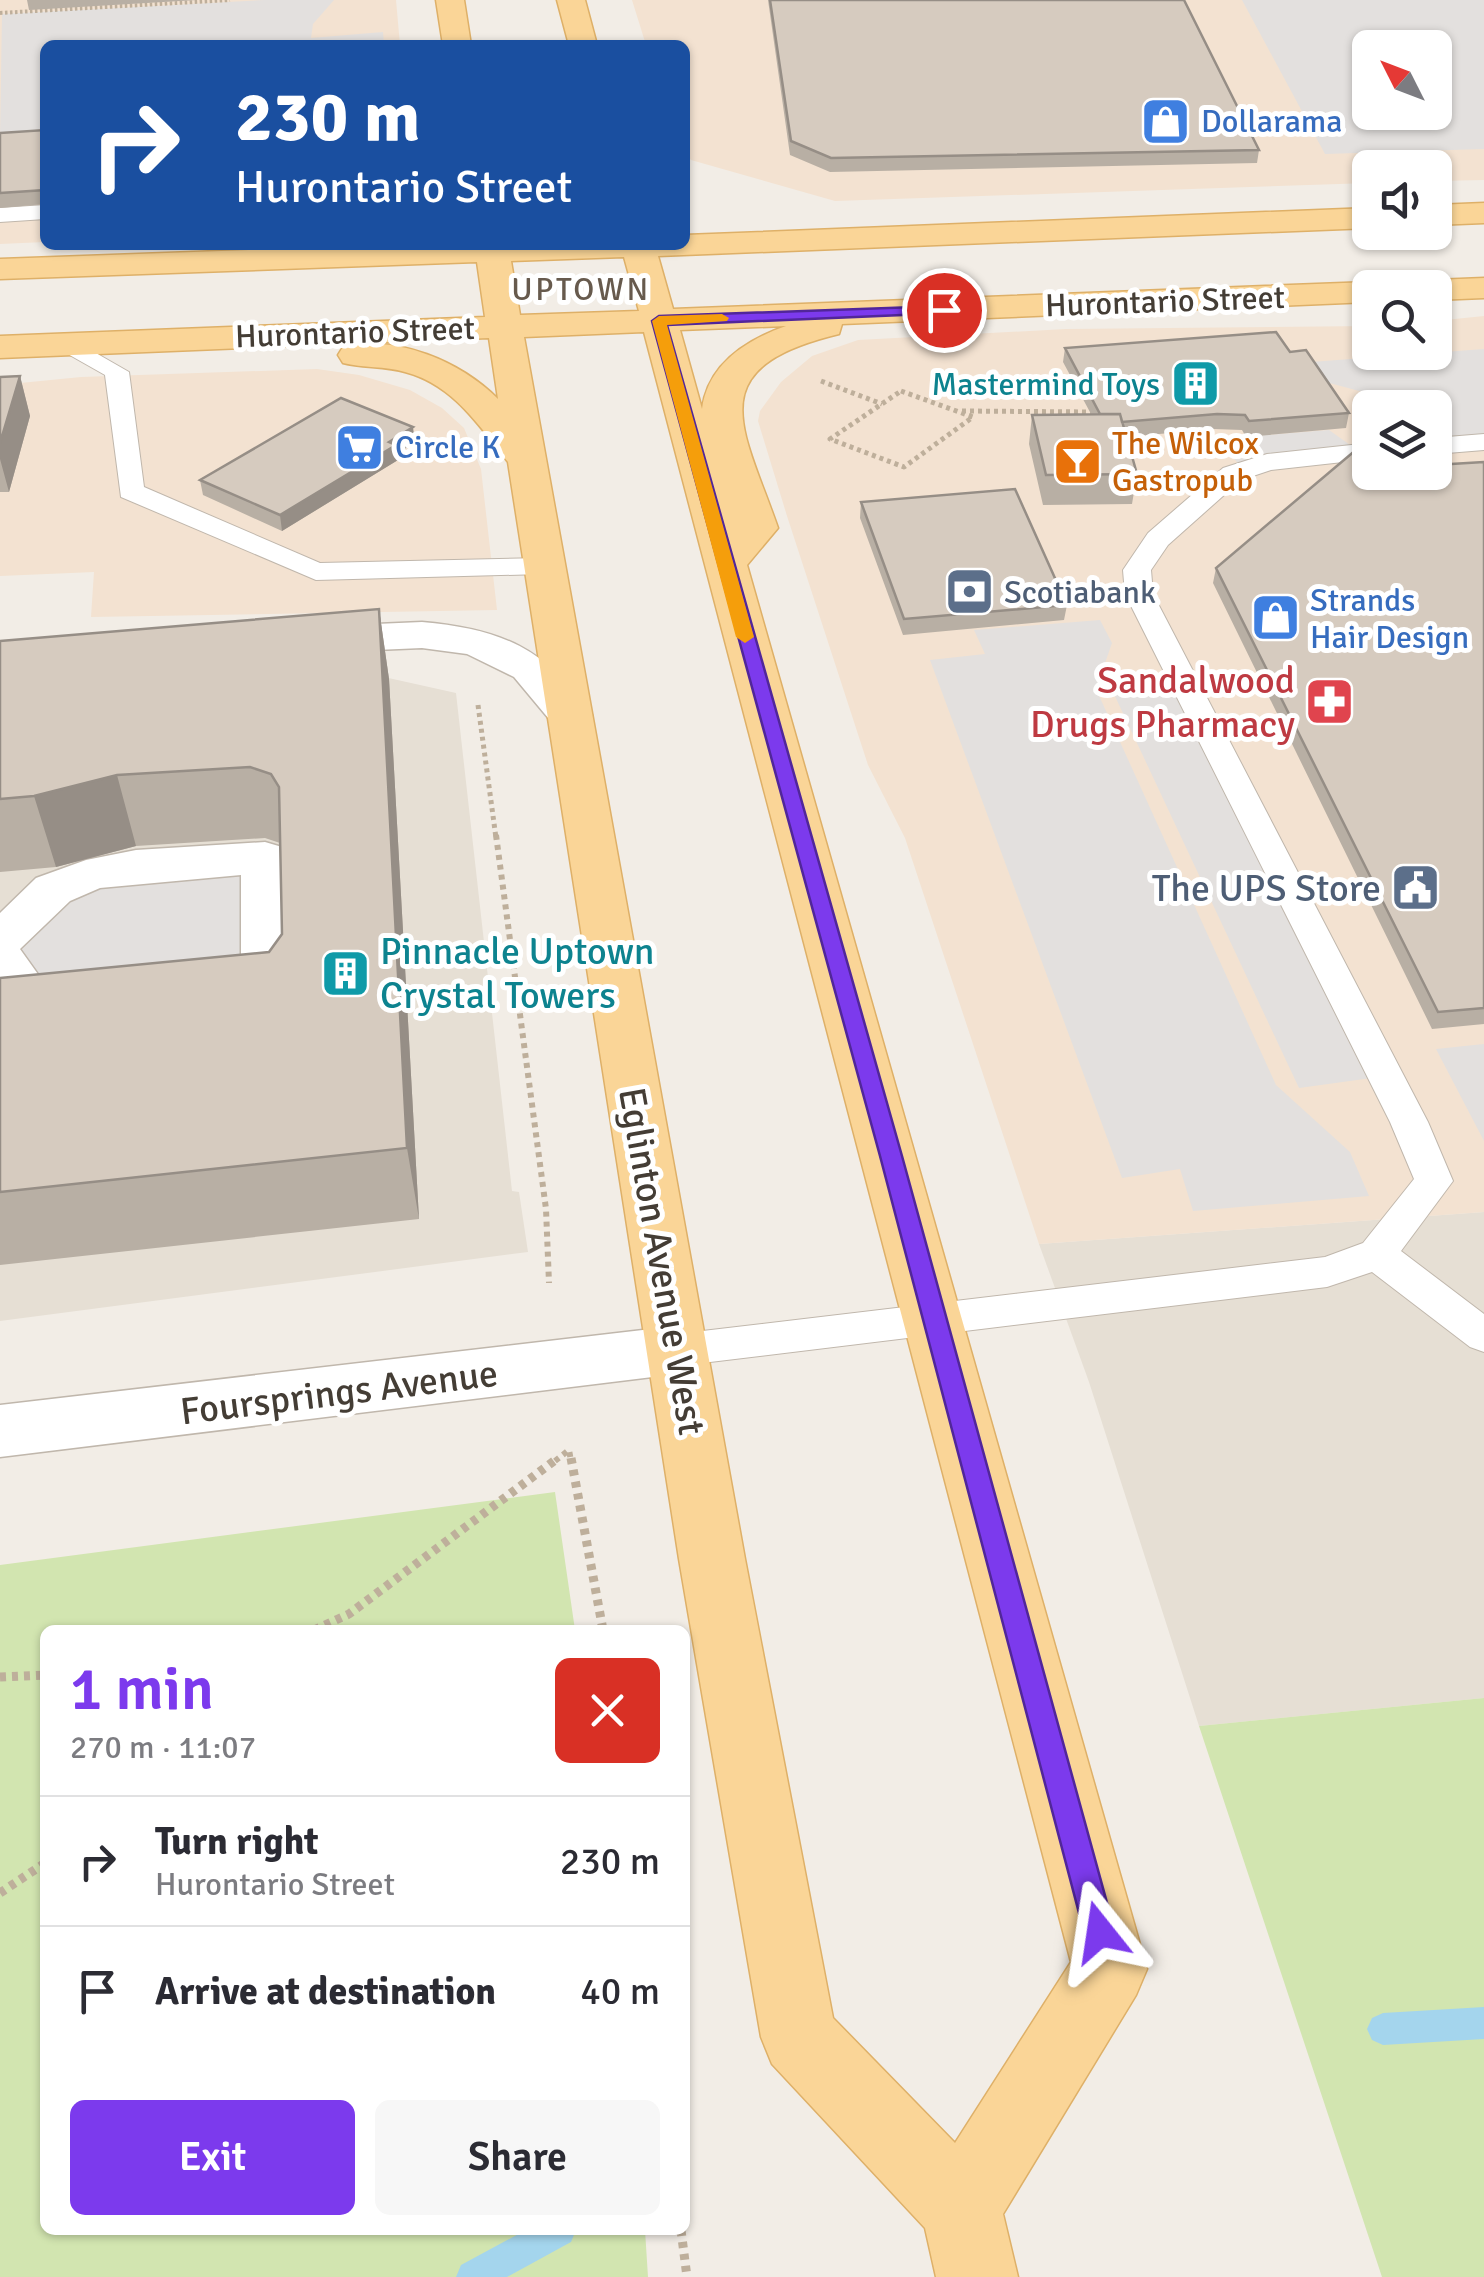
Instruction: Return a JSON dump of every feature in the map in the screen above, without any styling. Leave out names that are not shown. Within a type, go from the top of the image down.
[{"type":"main road","points":[[450,0],[456,40]]},
{"type":"main road","points":[[571,0],[583,40]]},
{"type":"main road","points":[[1452,215],[1484,214]]},
{"type":"main road","name":"Hurontario Street","points":[[690,244],[1352,219]]},
{"type":"main road","points":[[140,265],[286,250]]},
{"type":"main road","name":"Hurontario Street","points":[[0,269],[451,250]]},
{"type":"main road","name":"Eglinton Avenue West","points":[[492,250],[677,1350],[800,2037],[969,2242],[1110,1969],[639,250]]},
{"type":"main road","points":[[1452,289],[1484,288]]},
{"type":"main road","name":"Hurontario Street","points":[[0,346],[1352,293]]},
{"type":"main road","points":[[725,565],[758,528],[720,407],[728,384],[742,368],[789,334],[983,309]]},
{"type":"main road","points":[[175,339],[235,357],[379,356],[416,364],[474,392],[528,465]]},
{"type":"street","points":[[270,641],[444,636],[478,644],[527,666],[570,716]]},
{"type":"street","points":[[0,939],[28,908],[62,884],[150,866],[264,858],[267,1006],[207,1012]]},
{"type":"street","points":[[0,959],[37,1011],[88,1024],[108,1022]]},
{"type":"street","name":"Foursprings Avenue","points":[[0,1431],[677,1350]]},
{"type":"lane","points":[[0,214],[40,212]]},
{"type":"lane","points":[[68,344],[117,372],[131,491],[316,572],[543,566]]},
{"type":"lane","points":[[1452,445],[1484,442]]},
{"type":"lane","points":[[677,1350],[1327,1272],[1377,1254],[1434,1181],[1428,1160],[1139,594],[1138,570],[1158,539],[1232,474],[1267,462],[1352,453]]},
{"type":"lane","points":[[1377,1254],[1484,1336]]},
{"type":"path","points":[[2,13],[230,0]]},
{"type":"path","points":[[133,4],[160,4]]},
{"type":"path","points":[[84,6],[111,7]]},
{"type":"path","points":[[36,9],[63,10]]},
{"type":"path","points":[[812,378],[882,404]]},
{"type":"path","points":[[901,391],[956,412],[973,418],[904,467],[830,438],[901,391]]},
{"type":"path","points":[[956,412],[1096,412],[1090,403]]},
{"type":"path","points":[[1063,414],[1069,428]]},
{"type":"path","points":[[478,703],[546,1209],[550,1283]]},
{"type":"path","points":[[325,1625],[349,1614],[570,1450],[602,1625]]},
{"type":"path","points":[[0,1677],[40,1675]]},
{"type":"path","points":[[0,1893],[40,1865]]},
{"type":"path","points":[[682,2235],[687,2277]]},
{"type":"shaded area","points":[[0,0],[396,0],[400,40],[40,40],[40,242],[0,244]]},
{"type":"shaded area","points":[[334,0],[313,24],[311,38],[383,32],[384,40],[40,40],[40,136],[0,139],[2,14]]},
{"type":"shaded area","points":[[632,0],[1484,0],[1484,180],[1452,181],[1452,150],[1352,150],[1352,184],[835,201],[691,160],[690,40],[644,40]]},
{"type":"shaded area","points":[[1242,0],[1484,0],[1484,149],[1352,150],[1352,153],[1325,154]]},
{"type":"shaded area","points":[[1484,316],[1484,1212],[1039,1244],[905,838],[868,765],[758,421],[760,411],[781,382],[812,356],[858,340],[1066,329],[1352,326],[1352,370],[1452,370],[1452,319]]},
{"type":"shaded area","points":[[1484,349],[1484,442],[1452,445],[1452,390],[1356,390],[1322,381],[1311,362],[1352,359],[1352,370],[1452,370],[1452,351]]},
{"type":"shaded area","points":[[317,369],[359,375],[410,390],[442,408],[464,428],[481,469],[497,610],[91,617],[94,572],[0,576],[0,385],[81,377]]},
{"type":"shaded area","points":[[1329,430],[1352,446],[1352,453],[1243,469],[1217,439]]},
{"type":"shaded area","points":[[1100,620],[1112,643],[1096,689],[1276,1085],[1350,1152],[1369,1196],[1193,1211],[1180,1169],[1122,1178],[930,660],[985,654],[974,630]]},
{"type":"shaded area","points":[[339,667],[456,693],[512,1191],[519,1192],[528,1252],[0,1321],[0,696]]},
{"type":"shaded area","points":[[1185,683],[1386,1076],[1299,1088],[1113,692]]},
{"type":"shaded area","points":[[255,864],[253,997],[55,1002],[17,952],[22,932],[87,884]]},
{"type":"shaded area","points":[[1484,1044],[1484,1141],[1436,1049]]},
{"type":"shaded area","points":[[1484,1212],[1484,1698],[1199,1726],[1089,1382],[1039,1244]]},
{"type":"green space","points":[[555,1492],[574,1625],[40,1625],[40,2235],[645,2235],[648,2277],[0,2277],[0,1565]]},
{"type":"green space","points":[[1484,1698],[1484,2277],[1382,2277],[1199,1726]]},
{"type":"building","points":[[770,0],[1184,0],[1259,150],[831,158],[791,141]]},
{"type":"building","points":[[40,130],[40,190],[0,193],[0,133]]},
{"type":"building","name":"Mastermind Toys","points":[[1276,332],[1290,352],[1306,350],[1349,413],[1249,421],[1245,415],[1217,414],[1122,422],[1120,414],[1100,414],[1065,348]]},
{"type":"building","points":[[20,376],[0,443],[0,377]]},
{"type":"building","points":[[341,398],[413,427],[389,442],[396,445],[280,515],[200,480]]},
{"type":"building","points":[[1120,414],[1137,474],[1046,475],[1032,415]]},
{"type":"building","points":[[1352,453],[1352,490],[1452,490],[1452,464],[1484,462],[1484,1008],[1438,1012],[1216,568]]},
{"type":"building","name":"Scotiabank","points":[[1015,489],[1067,605],[904,619],[861,502]]},
{"type":"building","name":"Pinnacle Uptown Crystal Towers","points":[[379,609],[407,1148],[0,1192],[0,978],[269,952],[282,934],[279,787],[271,774],[250,767],[117,775],[34,796],[0,799],[0,641]]},
{"type":"waterway","points":[[1383,2029],[1484,2023]]},
{"type":"waterway","points":[[473,2277],[550,2235]]},
{"type":"slow traffic","points":[[722,318],[659,321],[745,637]]},
{"type":"place","name":"Dollarama","points":[[1166,121]]},
{"type":"place","name":"Mastermind Toys","points":[[1195,384]]},
{"type":"place","name":"Circle K","points":[[360,447]]},
{"type":"place","name":"The Wilcox Gastropub","points":[[1077,461]]},
{"type":"place","name":"Scotiabank","points":[[969,592]]},
{"type":"place","name":"Strands Hair Design","points":[[1275,618]]},
{"type":"place","name":"Sandalwood Drugs Pharmacy","points":[[1330,702]]},
{"type":"place","name":"The UPS Store","points":[[1416,888]]},
{"type":"place","name":"Pinnacle Uptown Crystal Towers","points":[[345,973]]},
{"type":"district","name":"UPTOWN","points":[[581,289]]},
{"type":"route","points":[[944,310],[659,321],[891,1156],[1100,1932]]}]
